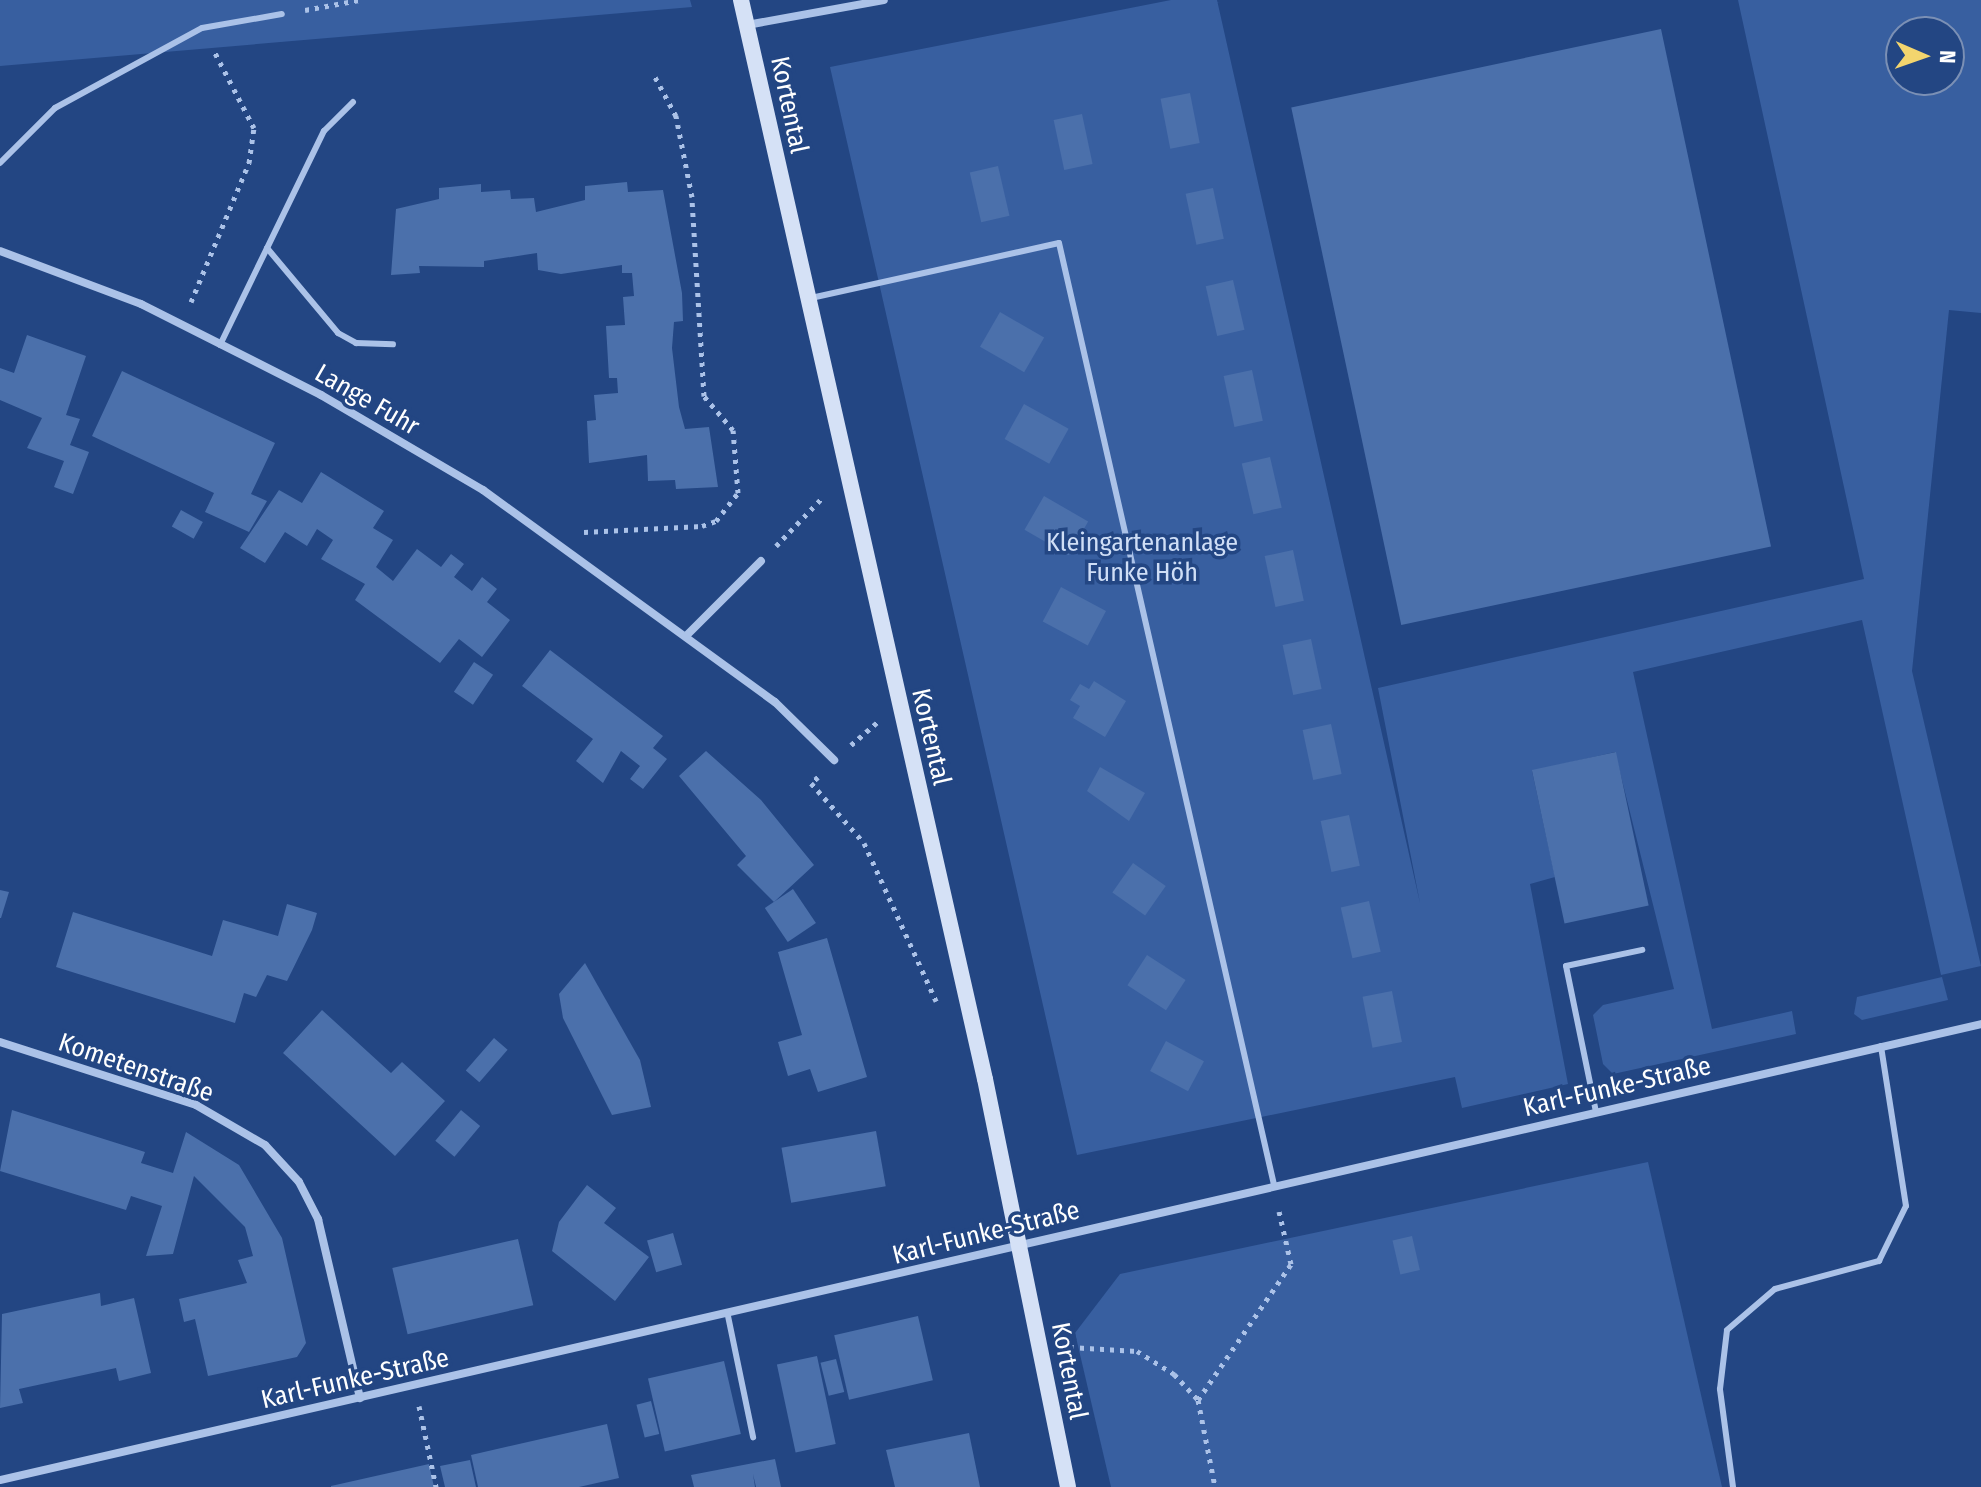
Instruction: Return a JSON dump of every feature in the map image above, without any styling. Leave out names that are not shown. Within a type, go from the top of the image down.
[{"type":"street","name":"Kortental","points":[[741,0],[899,702],[1041,1349],[1068,1487]]},
{"type":"street","points":[[747,25],[884,0]]},
{"type":"street","name":"Lange Fuhr","points":[[0,251],[182,325],[483,490],[775,702],[834,760]]},
{"type":"street","points":[[686,636],[761,561]]},
{"type":"street","name":"Karl-Funke-Straße","points":[[0,1480],[728,1316],[1274,1185],[1981,1024]]},
{"type":"street","name":"Kometenstraße","points":[[0,1042],[196,1105],[265,1145],[299,1182],[318,1219],[360,1398]]},
{"type":"lane","points":[[0,163],[55,108],[202,28],[282,14]]},
{"type":"lane","points":[[220,345],[324,131],[353,102]]},
{"type":"lane","points":[[807,299],[1059,243],[1274,1185]]},
{"type":"lane","points":[[267,248],[338,333],[356,343],[393,344]]},
{"type":"lane","points":[[1596,1112],[1566,966],[1642,950]]},
{"type":"lane","points":[[1733,1487],[1720,1389],[1727,1330],[1775,1289],[1879,1261],[1906,1206],[1881,1046]]},
{"type":"lane","points":[[728,1316],[753,1437]]},
{"type":"path","points":[[282,14],[359,0]]},
{"type":"path","points":[[182,325],[249,163],[254,128],[202,28]]},
{"type":"path","points":[[544,535],[702,526],[716,521],[738,493],[733,430],[704,396],[692,197],[676,116],[654,75]]},
{"type":"path","points":[[761,561],[847,472]]},
{"type":"path","points":[[899,702],[811,783],[864,843],[945,1016]]},
{"type":"path","points":[[1198,1400],[1291,1264],[1274,1185]]},
{"type":"path","points":[[1041,1349],[1137,1351],[1198,1400],[1215,1487]]},
{"type":"path","points":[[424,1428],[436,1487]]},
{"type":"green space","points":[[0,0],[690,0],[692,7],[0,66]]},
{"type":"green space","name":"Kleingartenanlage Funke Höh","points":[[1171,0],[1217,0],[1420,903],[1378,688],[1864,579],[1738,0],[1981,0],[1981,313],[1949,310],[1912,671],[1981,966],[1941,975],[1862,620],[1633,672],[1712,1029],[1792,1011],[1796,1034],[1613,1074],[1603,1064],[1593,1015],[1603,1005],[1674,989],[1615,752],[1532,771],[1555,877],[1530,884],[1568,1084],[1462,1108],[1455,1077],[1077,1155],[830,67]]},
{"type":"green space","points":[[1942,977],[1948,1000],[1862,1020],[1854,1014],[1857,997]]},
{"type":"green space","points":[[1648,1162],[1722,1487],[1111,1487],[1075,1333],[1120,1274]]},
{"type":"building","points":[[1661,29],[1771,546],[1401,625],[1291,108]]},
{"type":"building","points":[[1190,93],[1200,143],[1170,149],[1161,99]]},
{"type":"building","points":[[1082,114],[1093,164],[1064,170],[1054,120]]},
{"type":"building","points":[[998,166],[1009,216],[981,222],[970,173]]},
{"type":"building","points":[[627,182],[628,192],[663,190],[682,293],[683,321],[674,322],[672,348],[679,407],[685,429],[709,427],[718,487],[676,489],[675,480],[648,481],[647,455],[589,463],[587,421],[596,420],[594,395],[618,393],[617,378],[609,378],[606,326],[625,325],[623,297],[634,296],[632,273],[622,273],[622,265],[561,274],[538,270],[537,253],[484,261],[484,267],[419,266],[420,273],[391,275],[396,209],[439,199],[439,188],[481,184],[481,192],[510,190],[511,199],[534,198],[536,212],[585,200],[585,186]]},
{"type":"building","points":[[1213,188],[1224,239],[1196,245],[1186,194]]},
{"type":"building","points":[[1233,280],[1244,330],[1217,336],[1206,286]]},
{"type":"building","points":[[1000,312],[1044,337],[1024,372],[980,347]]},
{"type":"building","points":[[27,335],[86,356],[66,415],[80,419],[70,445],[89,452],[73,494],[54,487],[64,461],[27,448],[42,418],[0,400],[0,368],[14,373]]},
{"type":"building","points":[[1252,370],[1263,421],[1234,427],[1224,376]]},
{"type":"building","points":[[122,371],[275,443],[251,494],[267,501],[249,532],[205,512],[214,493],[92,436]]},
{"type":"building","points":[[1024,404],[1069,429],[1049,464],[1005,439]]},
{"type":"building","points":[[1270,457],[1282,508],[1253,514],[1242,464]]},
{"type":"building","points":[[321,472],[384,511],[373,528],[393,540],[376,567],[393,581],[417,549],[441,567],[451,554],[464,564],[454,577],[472,591],[482,577],[497,589],[487,602],[510,620],[482,657],[459,639],[440,663],[355,600],[365,584],[321,559],[333,540],[317,529],[307,546],[285,532],[265,563],[240,548],[279,490],[302,503]]},
{"type":"building","points":[[1044,496],[1088,522],[1069,555],[1024,530]]},
{"type":"building","points":[[181,510],[203,522],[194,539],[172,527]]},
{"type":"building","points":[[1293,550],[1304,601],[1275,607],[1265,556]]},
{"type":"building","points":[[1061,587],[1106,611],[1088,645],[1043,621]]},
{"type":"building","points":[[1311,639],[1322,689],[1293,695],[1283,645]]},
{"type":"building","points":[[550,650],[663,736],[653,748],[667,759],[643,789],[630,779],[640,766],[621,751],[603,783],[576,761],[593,739],[522,686]]},
{"type":"building","points":[[474,662],[493,675],[473,705],[454,692]]},
{"type":"building","points":[[1094,681],[1126,701],[1105,737],[1073,718],[1080,706],[1070,700],[1080,684],[1089,689]]},
{"type":"building","points":[[1331,724],[1342,774],[1313,780],[1303,730]]},
{"type":"building","points":[[706,751],[761,800],[814,865],[774,902],[737,865],[746,856],[679,776]]},
{"type":"building","points":[[1616,752],[1649,906],[1565,923],[1532,770]]},
{"type":"building","points":[[1100,767],[1145,793],[1129,821],[1087,791]]},
{"type":"building","points":[[1349,815],[1360,866],[1331,872],[1321,821]]},
{"type":"building","points":[[1133,863],[1166,886],[1145,915],[1112,892]]},
{"type":"building","points":[[793,889],[816,923],[788,942],[765,908]]},
{"type":"building","points":[[0,890],[9,892],[1,918],[0,918]]},
{"type":"building","points":[[1369,901],[1381,952],[1352,958],[1341,908]]},
{"type":"building","points":[[287,904],[317,913],[312,930],[287,981],[267,975],[256,997],[244,993],[235,1023],[56,967],[73,912],[212,956],[223,920],[278,936]]},
{"type":"building","points":[[827,938],[867,1077],[818,1092],[810,1069],[788,1076],[778,1042],[802,1035],[778,952]]},
{"type":"building","points":[[1147,955],[1186,980],[1166,1010],[1127,985]]},
{"type":"building","points":[[585,963],[640,1060],[651,1107],[612,1115],[563,1018],[559,994]]},
{"type":"building","points":[[1392,991],[1402,1042],[1372,1048],[1363,997]]},
{"type":"building","points":[[322,1010],[391,1073],[402,1062],[445,1101],[395,1156],[283,1053]]},
{"type":"building","points":[[494,1038],[508,1050],[479,1082],[466,1070]]},
{"type":"building","points":[[1166,1041],[1204,1061],[1188,1091],[1150,1071]]},
{"type":"building","points":[[12,1110],[145,1152],[141,1163],[173,1173],[186,1132],[239,1165],[282,1238],[306,1343],[297,1357],[208,1376],[195,1319],[184,1322],[179,1299],[247,1283],[238,1260],[253,1256],[245,1227],[194,1176],[173,1254],[146,1256],[162,1206],[131,1196],[126,1210],[0,1171]]},
{"type":"building","points":[[461,1110],[480,1126],[454,1157],[435,1141]]},
{"type":"building","points":[[876,1131],[886,1186],[791,1203],[781,1148]]},
{"type":"building","points":[[587,1185],[616,1208],[604,1223],[649,1257],[615,1301],[552,1251],[559,1222]]},
{"type":"building","points":[[673,1233],[682,1265],[656,1272],[647,1240]]},
{"type":"building","points":[[1412,1236],[1420,1270],[1400,1275],[1393,1240]]},
{"type":"building","points":[[518,1239],[533,1305],[408,1334],[392,1268]]},
{"type":"building","points":[[100,1293],[101,1306],[134,1298],[151,1373],[119,1381],[116,1368],[19,1389],[23,1403],[0,1408],[2,1314]]},
{"type":"building","points":[[918,1316],[933,1380],[849,1400],[834,1335]]},
{"type":"building","points":[[817,1356],[836,1444],[796,1453],[777,1365]]},
{"type":"building","points":[[836,1359],[844,1392],[829,1396],[820,1363]]},
{"type":"building","points":[[724,1361],[741,1434],[665,1452],[648,1379]]},
{"type":"building","points":[[651,1401],[659,1434],[645,1438],[636,1405]]},
{"type":"building","points":[[607,1424],[619,1478],[579,1487],[478,1487],[471,1455]]},
{"type":"building","points":[[969,1433],[980,1487],[895,1487],[886,1450]]},
{"type":"building","points":[[775,1459],[781,1487],[756,1487],[753,1474],[755,1487],[694,1487],[691,1475]]},
{"type":"building","points":[[470,1460],[476,1487],[445,1487],[440,1466]]},
{"type":"building","points":[[429,1464],[434,1487],[331,1487],[331,1486]]}]
